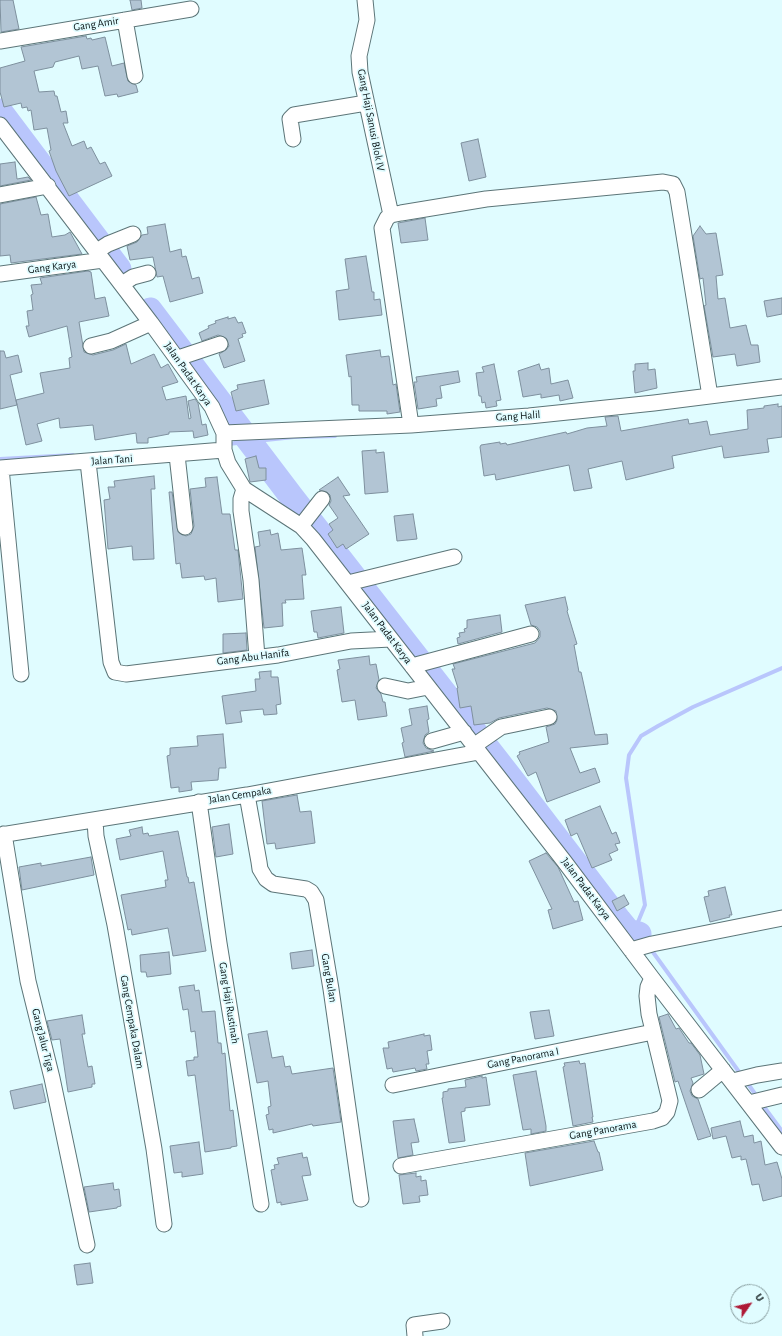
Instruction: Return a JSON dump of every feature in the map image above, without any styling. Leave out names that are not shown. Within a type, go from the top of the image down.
[{"type":"street","name":"Gang Haji Sanusi Blok IV","points":[[365,0],[367,20],[359,56],[360,72],[391,215]]},
{"type":"street","name":"Gang Amir","points":[[0,41],[125,20],[169,6],[191,9]]},
{"type":"street","points":[[125,20],[135,76]]},
{"type":"street","points":[[293,139],[290,119],[294,116],[366,103]]},
{"type":"street","name":"Jalan Padat Karya","points":[[0,125],[48,186],[127,281],[151,323],[185,356],[212,407],[225,440],[231,469],[244,489],[306,520],[355,581],[391,639],[464,732],[480,744],[634,949],[652,978],[723,1070],[737,1080],[754,1102],[782,1147]]},
{"type":"street","points":[[411,425],[382,228],[384,223],[391,215],[486,199],[664,182],[673,184],[677,192],[710,396]]},
{"type":"street","points":[[0,194],[48,186]]},
{"type":"street","name":"Gang Karya","points":[[0,274],[102,251],[133,234]]},
{"type":"street","points":[[127,281],[148,273]]},
{"type":"street","points":[[92,346],[111,341],[151,323]]},
{"type":"street","points":[[185,356],[220,344]]},
{"type":"street","name":"Gang Halil","points":[[225,440],[253,432],[411,425],[536,415],[654,403],[782,387]]},
{"type":"street","name":"Jalan Tani","points":[[0,468],[177,455],[225,440]]},
{"type":"street","points":[[177,455],[185,527]]},
{"type":"street","name":"Gang Abu Hanifa","points":[[88,462],[110,662],[115,672],[126,674],[302,651],[351,641],[391,639]]},
{"type":"street","points":[[0,468],[21,674]]},
{"type":"street","points":[[244,489],[241,499],[241,510],[251,580],[257,657]]},
{"type":"street","points":[[306,520],[322,499]]},
{"type":"street","points":[[355,581],[454,557]]},
{"type":"street","points":[[412,666],[531,634]]},
{"type":"street","points":[[385,686],[408,691],[428,687]]},
{"type":"street","name":"Jalan Cempaka","points":[[2,834],[247,795],[480,744],[501,727],[549,717]]},
{"type":"street","points":[[432,741],[464,732]]},
{"type":"street","name":"Gang Bulan","points":[[247,795],[260,869],[266,878],[273,884],[306,889],[311,892],[316,900],[335,1016],[361,1199]]},
{"type":"street","name":"Gang Haji Rustinah","points":[[199,802],[219,943],[261,1204]]},
{"type":"street","name":"Gang Cempaka Dalam","points":[[95,820],[96,836],[115,925],[147,1110],[164,1224]]},
{"type":"street","name":"Gang Jalur Tiga","points":[[2,834],[27,974],[52,1078],[87,1245]]},
{"type":"street","points":[[634,949],[652,944],[782,918]]},
{"type":"street","name":"Gang Panorama","points":[[401,1166],[662,1118],[667,1112],[670,1100],[647,996],[648,987],[652,978]]},
{"type":"street","name":"Gang Panorama I","points":[[393,1084],[654,1032]]},
{"type":"street","points":[[699,1090],[723,1070]]},
{"type":"street","points":[[737,1080],[782,1071]]},
{"type":"street","points":[[754,1102],[778,1096]]},
{"type":"street","points":[[415,1336],[414,1325],[442,1321]]},
{"type":"building","points":[[0,0],[13,0],[19,29],[1,32]]},
{"type":"building","points":[[130,0],[141,0],[142,8],[132,10]]},
{"type":"building","points":[[86,36],[87,39],[91,38],[92,40],[105,37],[112,66],[124,63],[128,81],[136,85],[138,92],[118,97],[117,94],[105,96],[98,66],[82,69],[79,56],[55,62],[53,67],[34,71],[39,92],[54,91],[55,96],[57,96],[61,112],[66,111],[68,123],[63,123],[72,146],[84,141],[87,149],[91,147],[100,164],[105,162],[112,176],[69,196],[56,171],[49,151],[51,150],[47,128],[34,130],[31,110],[28,111],[27,107],[22,108],[21,103],[4,107],[0,92],[0,68],[25,61],[21,47]]},
{"type":"building","points":[[478,139],[486,177],[469,181],[461,143]]},
{"type":"building","points":[[15,162],[17,179],[28,177],[31,180],[0,186],[0,164]]},
{"type":"building","points":[[36,197],[41,215],[48,214],[52,237],[65,235],[70,232],[82,254],[11,263],[10,255],[0,256],[0,204]]},
{"type":"building","points":[[425,218],[428,240],[401,243],[398,223]]},
{"type":"building","points":[[165,224],[170,252],[181,249],[182,257],[186,256],[192,279],[199,277],[203,293],[170,302],[163,276],[157,277],[153,257],[130,260],[127,246],[137,242],[142,235],[148,234],[147,227]]},
{"type":"building","points":[[700,226],[706,234],[716,233],[723,275],[716,276],[718,299],[725,298],[730,328],[746,325],[751,345],[758,345],[760,362],[737,366],[735,354],[713,357],[704,306],[706,305],[703,278],[700,279],[693,236]]},
{"type":"building","points":[[366,256],[372,292],[374,292],[374,300],[380,299],[382,315],[339,320],[336,291],[349,289],[345,259]]},
{"type":"building","points":[[88,271],[91,272],[95,299],[105,297],[109,316],[79,322],[84,352],[93,355],[113,350],[126,344],[131,364],[154,354],[161,368],[168,364],[178,382],[162,387],[166,400],[186,396],[189,419],[191,418],[188,401],[195,399],[198,403],[202,425],[206,424],[208,435],[194,438],[193,431],[169,432],[169,434],[148,438],[148,443],[137,443],[136,433],[95,440],[93,425],[60,428],[59,418],[37,424],[42,441],[26,445],[16,400],[44,393],[40,373],[70,368],[69,358],[72,357],[67,326],[29,337],[26,326],[29,326],[27,311],[33,310],[31,295],[33,294],[31,285],[42,284],[40,278]]},
{"type":"building","points":[[782,298],[782,314],[767,317],[764,301]]},
{"type":"building","points":[[228,317],[228,319],[235,317],[238,323],[242,322],[246,333],[242,334],[243,337],[238,339],[245,361],[224,368],[219,354],[226,350],[229,346],[226,338],[218,335],[202,341],[199,333],[209,328],[208,326],[216,323],[215,321]]},
{"type":"building","points":[[380,350],[381,357],[389,356],[393,385],[396,384],[400,412],[387,414],[387,411],[359,411],[359,405],[352,405],[351,376],[349,377],[346,355]]},
{"type":"building","points":[[0,351],[4,351],[6,358],[18,355],[22,372],[10,375],[17,405],[0,409]]},
{"type":"building","points":[[648,363],[648,370],[655,369],[657,388],[635,393],[633,371],[635,371],[635,364]]},
{"type":"building","points":[[494,364],[501,400],[496,401],[497,406],[486,408],[485,402],[482,403],[481,396],[479,396],[476,373],[484,372],[482,367]]},
{"type":"building","points":[[539,364],[541,370],[549,368],[551,384],[568,380],[573,398],[560,401],[559,395],[541,398],[541,394],[523,397],[518,371]]},
{"type":"building","points":[[458,371],[460,382],[440,386],[442,398],[436,399],[437,406],[418,409],[414,382],[417,382],[416,377]]},
{"type":"building","points":[[264,380],[269,404],[236,411],[231,392],[238,389],[237,385]]},
{"type":"building","points":[[778,404],[778,407],[782,406],[782,437],[767,439],[769,452],[724,458],[722,446],[672,456],[674,468],[626,480],[622,461],[588,469],[592,488],[574,491],[569,465],[496,480],[495,474],[484,476],[481,445],[500,442],[500,444],[506,443],[507,445],[566,432],[567,434],[587,428],[607,426],[605,417],[618,416],[621,431],[688,419],[689,424],[707,421],[710,435],[748,429],[747,410],[764,408],[764,406]]},
{"type":"building","points":[[376,450],[376,453],[384,452],[388,492],[365,494],[362,451]]},
{"type":"building","points":[[256,456],[259,468],[266,468],[266,480],[250,482],[245,459]]},
{"type":"building","points":[[154,476],[155,489],[151,489],[154,559],[133,560],[132,546],[108,549],[104,500],[110,499],[108,487],[115,487],[114,481]]},
{"type":"building","points":[[217,477],[222,514],[230,514],[235,550],[238,550],[243,599],[218,602],[216,578],[205,580],[204,576],[182,578],[180,563],[176,564],[169,492],[172,492],[178,532],[186,536],[191,534],[194,526],[190,489],[206,487],[205,478]]},
{"type":"building","points":[[338,477],[350,495],[343,496],[369,534],[346,549],[343,544],[337,548],[328,534],[333,530],[329,524],[338,518],[329,505],[331,501],[330,495],[327,492],[319,490]]},
{"type":"building","points":[[413,514],[417,539],[397,541],[394,516]]},
{"type":"building","points":[[270,530],[271,535],[278,533],[281,550],[302,548],[306,575],[302,575],[304,599],[285,600],[286,603],[282,603],[283,626],[264,628],[255,547],[260,546],[258,532]]},
{"type":"building","points":[[565,597],[567,611],[577,644],[574,645],[579,672],[581,672],[595,735],[607,734],[608,744],[570,748],[580,773],[595,768],[600,782],[547,802],[536,772],[528,776],[517,756],[520,754],[519,752],[549,742],[546,727],[555,724],[557,720],[556,711],[547,708],[499,718],[490,723],[474,725],[471,706],[460,708],[458,688],[452,669],[455,669],[453,664],[535,643],[540,637],[540,631],[537,627],[531,625],[525,605]]},
{"type":"building","points":[[341,607],[344,633],[318,638],[317,632],[314,632],[311,611]]},
{"type":"building","points":[[500,615],[502,632],[458,644],[457,638],[460,637],[459,633],[465,632],[464,629],[467,628],[467,620]]},
{"type":"building","points":[[246,633],[247,650],[223,653],[223,634]]},
{"type":"building","points":[[369,656],[370,665],[376,664],[379,680],[376,688],[381,694],[383,702],[385,702],[387,716],[358,720],[355,700],[342,702],[337,670],[340,669],[338,660]]},
{"type":"building","points":[[271,671],[271,677],[278,677],[281,704],[276,705],[277,714],[264,715],[263,709],[240,711],[242,722],[226,724],[222,696],[256,691],[255,679],[260,679],[259,672]]},
{"type":"building","points":[[427,706],[429,732],[425,735],[423,743],[426,748],[434,751],[405,757],[401,728],[412,725],[409,709]]},
{"type":"building","points":[[223,734],[226,768],[219,768],[218,780],[191,782],[192,790],[179,792],[179,787],[171,788],[167,756],[170,755],[170,748],[198,746],[197,736]]},
{"type":"building","points":[[297,795],[300,812],[311,811],[315,843],[276,849],[275,843],[267,844],[262,801]]},
{"type":"building","points":[[600,806],[612,834],[616,832],[620,843],[615,844],[618,850],[609,854],[612,860],[592,868],[577,833],[571,836],[565,820]]},
{"type":"building","points":[[229,824],[233,854],[216,857],[212,827]]},
{"type":"building","points":[[142,827],[143,834],[148,833],[149,836],[178,831],[187,877],[189,883],[194,882],[206,951],[173,956],[168,928],[132,935],[131,929],[128,930],[121,895],[166,887],[165,880],[168,880],[163,851],[120,860],[116,839],[131,836],[129,830]]},
{"type":"building","points":[[546,853],[558,867],[574,902],[578,901],[583,920],[553,929],[548,910],[552,909],[529,861]]},
{"type":"building","points":[[91,857],[94,875],[22,890],[19,867],[41,863],[41,866]]},
{"type":"building","points":[[725,887],[732,915],[729,915],[730,917],[710,922],[704,897],[709,896],[708,891]]},
{"type":"building","points":[[624,895],[629,904],[617,911],[612,901]]},
{"type":"building","points":[[312,950],[314,966],[292,969],[290,953]]},
{"type":"building","points":[[169,952],[171,974],[147,977],[146,972],[141,972],[140,955]]},
{"type":"building","points":[[194,985],[195,991],[199,990],[202,1012],[215,1011],[218,1043],[221,1043],[222,1054],[225,1053],[230,1111],[233,1110],[237,1146],[205,1152],[195,1075],[188,1076],[186,1061],[194,1060],[194,1057],[198,1057],[195,1031],[191,1032],[188,1009],[183,1010],[179,987]]},
{"type":"building","points":[[549,1010],[554,1036],[535,1039],[530,1012]]},
{"type":"building","points":[[668,1014],[676,1029],[679,1028],[689,1043],[691,1043],[700,1055],[704,1074],[691,1078],[693,1083],[690,1091],[692,1096],[698,1099],[711,1136],[698,1140],[678,1081],[675,1082],[659,1017]]},
{"type":"building","points":[[82,1015],[85,1034],[82,1034],[88,1067],[92,1066],[95,1084],[92,1084],[92,1087],[68,1092],[60,1039],[52,1040],[47,1021]]},
{"type":"building","points":[[267,1031],[272,1058],[283,1056],[285,1067],[290,1066],[292,1074],[333,1068],[341,1122],[313,1126],[312,1124],[273,1133],[273,1129],[269,1130],[266,1115],[269,1114],[268,1107],[271,1106],[268,1081],[257,1083],[248,1034]]},
{"type":"building","points":[[424,1034],[424,1036],[430,1035],[432,1050],[427,1051],[429,1064],[426,1064],[427,1069],[416,1071],[415,1068],[393,1072],[392,1068],[387,1069],[383,1048],[389,1048],[388,1042]]},
{"type":"building","points":[[579,1061],[580,1064],[585,1063],[593,1122],[573,1126],[563,1067],[565,1066],[564,1063]]},
{"type":"building","points":[[536,1071],[546,1131],[531,1134],[531,1129],[523,1130],[513,1075]]},
{"type":"building","points":[[482,1076],[482,1078],[486,1077],[490,1105],[465,1108],[465,1111],[461,1112],[465,1141],[449,1143],[442,1098],[443,1092],[448,1091],[448,1089],[466,1087],[465,1080]]},
{"type":"building","points":[[42,1084],[46,1102],[14,1109],[10,1091]]},
{"type":"building","points":[[414,1119],[419,1142],[411,1143],[413,1155],[398,1158],[393,1121]]},
{"type":"building","points":[[740,1121],[744,1137],[753,1135],[754,1143],[761,1141],[765,1165],[777,1162],[782,1179],[782,1196],[763,1201],[759,1184],[752,1185],[746,1159],[741,1160],[741,1156],[732,1158],[726,1136],[713,1139],[711,1128]]},
{"type":"building","points":[[594,1141],[599,1152],[603,1170],[530,1186],[525,1153]]},
{"type":"building","points":[[199,1142],[203,1174],[182,1177],[182,1172],[174,1173],[170,1146]]},
{"type":"building","points":[[302,1153],[303,1158],[307,1157],[311,1175],[302,1176],[308,1200],[281,1205],[281,1202],[277,1203],[271,1170],[275,1169],[274,1165],[279,1164],[277,1158]]},
{"type":"building","points":[[416,1173],[416,1177],[421,1176],[421,1181],[426,1180],[428,1195],[419,1196],[420,1202],[403,1204],[399,1175]]},
{"type":"building","points":[[113,1183],[114,1190],[119,1189],[121,1206],[117,1208],[89,1212],[84,1187]]},
{"type":"building","points":[[90,1263],[93,1283],[77,1285],[74,1265]]},
{"type":"waterway","points":[[0,111],[119,269]]},
{"type":"waterway","points":[[150,310],[291,496],[513,781],[619,920],[628,931],[639,934]]},
{"type":"waterway","points":[[228,444],[294,437],[335,436]]},
{"type":"waterway","points":[[0,459],[73,455]]},
{"type":"waterway","points":[[646,943],[639,934],[638,922],[645,905],[626,778],[629,755],[641,736],[658,726],[693,707],[782,668]]},
{"type":"waterway","points":[[650,948],[742,1076]]},
{"type":"waterway","points":[[746,1081],[758,1098]]},
{"type":"waterway","points":[[762,1104],[782,1131]]}]
